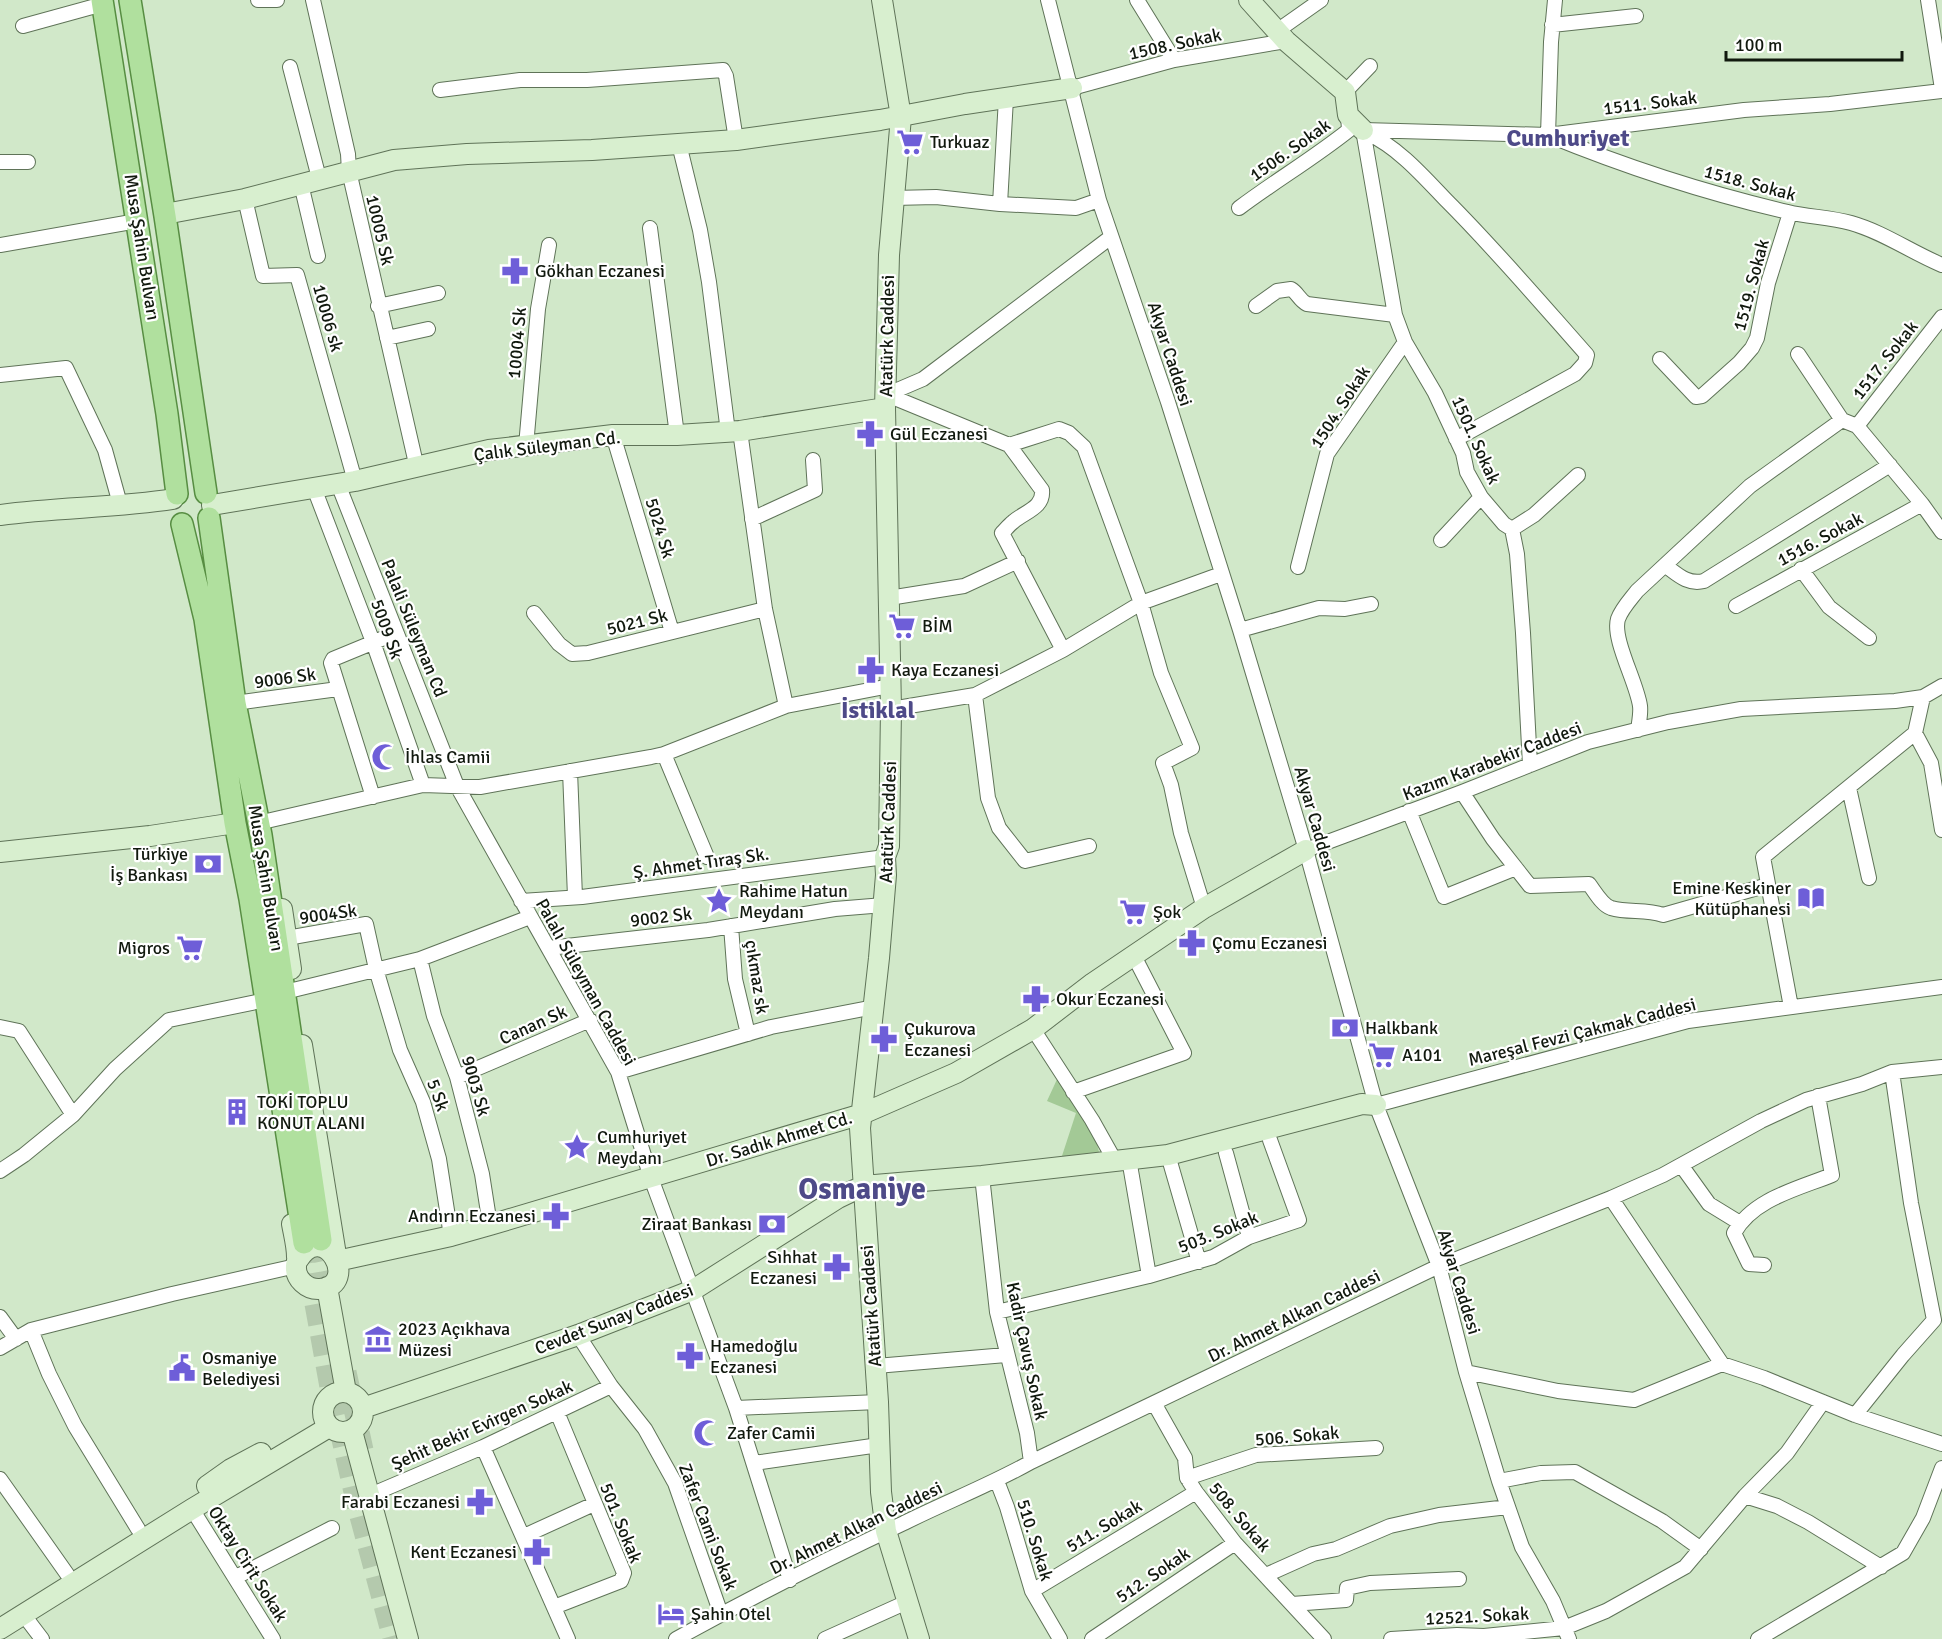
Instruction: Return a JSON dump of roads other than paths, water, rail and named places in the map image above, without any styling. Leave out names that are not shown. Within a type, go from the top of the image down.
[{"type":"main road","name":"Musa Şahin Bulvarı","points":[[130,0],[209,505],[236,703],[260,829],[305,1252]]},
{"type":"main road","name":"Atatürk Caddesi","points":[[882,0],[902,117],[889,255],[886,399],[891,709],[889,846],[885,857],[884,905],[860,1128],[876,1366],[881,1492],[886,1531],[919,1639]]},
{"type":"main road","points":[[1249,0],[1282,36],[1345,92],[1348,115],[1363,130]]},
{"type":"main road","name":"Musa Şahin Bulvarı","points":[[102,2],[167,414],[176,508],[206,620],[236,833],[250,899],[305,1252]]},
{"type":"main road","points":[[165,214],[245,199],[394,160],[457,154],[570,151],[736,140],[902,117],[965,104],[1072,88]]},
{"type":"main road","name":"Çalık Süleyman Cd.","points":[[209,505],[346,482],[417,468],[489,450],[613,435],[677,435],[734,431],[886,399]]},
{"type":"main road","points":[[0,515],[41,509],[152,503],[176,508],[197,526],[209,505],[201,489],[188,487],[176,508]]},
{"type":"main road","points":[[0,523],[122,510],[176,508]]},
{"type":"main road","points":[[0,852],[150,836],[236,833],[240,898],[256,1002],[305,1252],[297,1273],[303,1284],[322,1288],[336,1278],[337,1261],[279,892],[260,829]]},
{"type":"main road","name":"Dr. Sadık Ahmet Cd.","points":[[337,1261],[451,1236],[862,1114],[956,1073],[1033,1029],[1093,983],[1204,908],[1306,850]]},
{"type":"main road","points":[[1168,1155],[1362,1104],[1376,1105]]},
{"type":"main road","points":[[1168,1155],[1185,1163],[1366,1114],[1376,1105]]},
{"type":"main road","name":"Cevdet Sunay Caddesi","points":[[363,1408],[578,1335],[693,1290],[838,1198],[863,1186],[982,1176],[1168,1155]]},
{"type":"main road","points":[[305,1252],[318,1247],[330,1251],[337,1261]]},
{"type":"main road","points":[[322,1288],[340,1392]]},
{"type":"main road","points":[[0,1629],[12,1612],[67,1574],[187,1500],[231,1469],[337,1427],[362,1421],[363,1408],[356,1396],[340,1392],[326,1401],[322,1411],[337,1427],[368,1496],[408,1639]]},
{"type":"main road","points":[[12,1612],[337,1427]]},
{"type":"main road","points":[[337,1427],[397,1639]]},
{"type":"street","points":[[258,0],[277,0]]},
{"type":"street","name":"10005 Sk","points":[[313,0],[348,154],[349,171],[378,306],[417,468]]},
{"type":"street","name":"Akyar Caddesi","points":[[1048,0],[1099,200],[1168,402],[1240,630],[1306,850],[1376,1105],[1439,1266],[1466,1372],[1499,1482],[1522,1547],[1553,1601],[1566,1634]]},
{"type":"street","points":[[1137,0],[1174,60]]},
{"type":"street","points":[[1282,36],[1321,0]]},
{"type":"street","points":[[1548,135],[1555,0]]},
{"type":"street","points":[[1928,0],[1942,90]]},
{"type":"street","points":[[23,26],[102,2]]},
{"type":"street","points":[[1552,25],[1636,16]]},
{"type":"street","name":"1508. Sokak","points":[[1072,88],[1174,60],[1282,36]]},
{"type":"street","points":[[1345,92],[1370,66]]},
{"type":"street","points":[[290,67],[310,181],[318,256]]},
{"type":"street","points":[[440,90],[520,80],[587,80],[723,70],[726,76],[736,140]]},
{"type":"street","name":"1511. Sokak","points":[[1363,130],[1548,135],[1744,110],[1830,104],[1942,90]]},
{"type":"street","points":[[1000,204],[1006,98]]},
{"type":"street","name":"1506. Sokak","points":[[1239,208],[1349,130],[1348,115]]},
{"type":"street","points":[[1363,130],[1391,146],[1433,187],[1492,247],[1587,355],[1586,363],[1575,374],[1456,439]]},
{"type":"street","name":"1501. Sokak","points":[[1363,130],[1395,315],[1405,342],[1435,393],[1463,453],[1467,472],[1480,497],[1504,524],[1512,529]]},
{"type":"street","name":"1518. Sokak","points":[[1548,135],[1637,170],[1671,178],[1707,191],[1790,213],[1835,219],[1874,231],[1942,265]]},
{"type":"street","points":[[679,144],[700,230],[734,431],[752,519],[765,609],[786,706]]},
{"type":"street","points":[[0,162],[28,162]]},
{"type":"street","points":[[893,198],[936,197],[1039,208],[1076,208],[1099,200]]},
{"type":"street","name":"10006 sk","points":[[245,199],[263,276],[297,275],[346,482]]},
{"type":"street","name":"1519. Sokak","points":[[1660,359],[1696,398],[1702,396],[1749,353],[1757,338],[1768,283],[1790,213]]},
{"type":"street","points":[[0,245],[137,221]]},
{"type":"street","points":[[650,228],[677,435]]},
{"type":"street","points":[[886,399],[923,379],[1110,237]]},
{"type":"street","name":"10004 Sk","points":[[526,446],[538,309],[549,244]]},
{"type":"street","points":[[1256,306],[1277,291],[1291,289],[1301,301],[1307,304],[1395,315]]},
{"type":"street","points":[[378,306],[438,293]]},
{"type":"street","name":"1517. Sokak","points":[[1857,426],[1942,317]]},
{"type":"street","points":[[387,338],[428,329]]},
{"type":"street","name":"1504. Sokak","points":[[1298,567],[1327,454],[1405,342]]},
{"type":"street","points":[[1798,354],[1842,420],[1857,426],[1922,504],[1942,532]]},
{"type":"street","points":[[0,375],[66,368],[105,450],[120,504]]},
{"type":"street","points":[[886,399],[1009,445],[1042,490],[1043,495],[1038,505],[1013,521],[1002,533],[1063,650]]},
{"type":"street","points":[[1638,730],[1640,707],[1619,641],[1618,620],[1624,608],[1638,591],[1750,486],[1842,420]]},
{"type":"street","points":[[1009,445],[1059,429],[1069,433],[1084,447],[1141,603],[1161,673],[1192,748],[1163,762],[1171,785],[1181,833],[1204,908]]},
{"type":"street","name":"5024 Sk","points":[[613,435],[672,632]]},
{"type":"street","points":[[752,519],[815,490],[813,460]]},
{"type":"street","points":[[1666,566],[1686,581],[1696,583],[1704,581],[1890,465]]},
{"type":"street","points":[[1530,765],[1517,554],[1512,529],[1534,515],[1578,476]]},
{"type":"street","name":"Palali Süleyman Cd","points":[[346,482],[396,633],[457,786]]},
{"type":"street","name":"5009 Sk","points":[[314,488],[373,642],[423,785]]},
{"type":"street","points":[[1441,540],[1480,497]]},
{"type":"street","name":"1516. Sokak","points":[[1736,606],[1922,504]]},
{"type":"street","points":[[889,598],[964,586],[1018,561]]},
{"type":"street","points":[[1801,569],[1829,607],[1869,638]]},
{"type":"street","points":[[891,709],[975,695],[1063,650],[1141,603],[1221,574]]},
{"type":"street","points":[[1240,630],[1318,608],[1346,609],[1371,604]]},
{"type":"street","name":"5021 Sk","points":[[534,613],[560,644],[572,654],[588,653],[765,609]]},
{"type":"street","points":[[373,642],[396,633]]},
{"type":"street","name":"9006 Sk","points":[[236,703],[338,689],[331,663],[333,659],[373,642]]},
{"type":"street","points":[[260,829],[423,785],[480,787],[664,754],[786,706],[890,686]]},
{"type":"street","name":"Kazım Karabekir Caddesi","points":[[1306,850],[1588,742],[1668,722],[1741,708],[1895,701],[1923,697],[1942,686]]},
{"type":"street","points":[[338,689],[373,797]]},
{"type":"street","points":[[975,695],[988,798],[999,828],[1025,861],[1089,846]]},
{"type":"street","points":[[1791,1007],[1763,857],[1915,733],[1923,697]]},
{"type":"street","points":[[1915,733],[1931,763],[1942,830]]},
{"type":"street","points":[[664,754],[707,858]]},
{"type":"street","points":[[570,771],[575,897]]},
{"type":"street","name":"Palalı Süleyman Caddesi","points":[[457,786],[618,1072],[651,1178],[736,1408],[790,1580]]},
{"type":"street","points":[[1849,788],[1869,878]]},
{"type":"street","points":[[1462,792],[1493,839],[1530,886],[1589,884],[1611,908],[1653,911],[1663,915],[1768,885]]},
{"type":"street","points":[[1409,812],[1444,897],[1516,868]]},
{"type":"street","name":"Ş. Ahmet Tıraş Sk.","points":[[521,901],[575,897],[885,857]]},
{"type":"street","name":"9002 Sk","points":[[549,948],[730,926],[836,909],[884,905]]},
{"type":"street","points":[[293,990],[420,958],[530,917]]},
{"type":"street","name":"9004Sk","points":[[287,938],[366,924],[376,969]]},
{"type":"street","name":"çıkmaz sk","points":[[730,926],[735,979],[748,1034]]},
{"type":"street","points":[[1073,1092],[1184,1053],[1134,956]]},
{"type":"street","name":"9003 Sk","points":[[420,958],[434,1016],[458,1077],[482,1174],[490,1225]]},
{"type":"street","name":"5 Sk","points":[[376,969],[400,1050],[423,1102],[440,1159],[451,1236]]},
{"type":"street","name":"Mareşal Fevzi Çakmak Caddesi","points":[[1376,1105],[1674,1024],[1942,987]]},
{"type":"street","points":[[0,1171],[24,1155],[72,1115],[115,1069],[169,1020],[256,1002]]},
{"type":"street","points":[[618,1072],[771,1027],[874,1007]]},
{"type":"street","name":"Canan Sk","points":[[458,1077],[590,1020]]},
{"type":"street","points":[[0,1027],[19,1031],[72,1115]]},
{"type":"street","points":[[1033,1029],[1092,1120],[1122,1160],[1149,1276]]},
{"type":"street","name":"Dr. Ahmet Alkan Caddesi","points":[[676,1639],[886,1531],[997,1480],[1439,1266],[1611,1198],[1681,1165],[1761,1121],[1818,1096],[1862,1084],[1892,1072],[1942,1067]]},
{"type":"street","points":[[1855,1415],[1903,1355],[1938,1325],[1911,1203],[1892,1072]]},
{"type":"street","points":[[1764,1265],[1749,1264],[1734,1233],[1740,1223],[1755,1208],[1832,1175],[1818,1096]]},
{"type":"street","name":"503. Sokak","points":[[997,1312],[1199,1262],[1249,1237],[1299,1220],[1270,1140]]},
{"type":"street","points":[[1226,1153],[1249,1237]]},
{"type":"street","points":[[1168,1155],[1199,1262]]},
{"type":"street","points":[[1681,1165],[1709,1204],[1740,1223]]},
{"type":"street","name":"Kadir Çavuş Sokak","points":[[982,1176],[997,1312],[1027,1433],[1031,1462]]},
{"type":"street","points":[[1611,1198],[1722,1364],[1855,1415],[1942,1444]]},
{"type":"street","points":[[0,1348],[31,1330],[172,1294],[305,1252]]},
{"type":"street","points":[[0,1317],[16,1339]]},
{"type":"street","points":[[31,1330],[49,1374],[75,1426],[138,1529]]},
{"type":"street","name":"Zafer Cami Sokak","points":[[578,1335],[611,1386],[645,1429],[675,1483],[721,1614]]},
{"type":"street","points":[[876,1366],[1006,1355]]},
{"type":"street","points":[[1466,1372],[1558,1391],[1634,1400],[1722,1364]]},
{"type":"street","name":"Şehit Bekir Evirgen Sokak","points":[[368,1496],[483,1447],[611,1386]]},
{"type":"street","points":[[736,1408],[878,1402]]},
{"type":"street","name":"12521. Sokak","points":[[1391,1639],[1457,1635],[1566,1634],[1685,1566],[1745,1496],[1787,1453],[1823,1402]]},
{"type":"street","name":"508. Sokak","points":[[1154,1403],[1185,1458],[1187,1478],[1196,1492],[1235,1543],[1324,1639]]},
{"type":"street","name":"501. Sokak","points":[[554,1608],[621,1581],[623,1577],[623,1569],[557,1412]]},
{"type":"street","points":[[754,1463],[879,1445]]},
{"type":"street","points":[[483,1447],[568,1639]]},
{"type":"street","name":"506. Sokak","points":[[1187,1478],[1256,1455],[1376,1448]]},
{"type":"street","points":[[1758,1639],[1903,1552],[1923,1518],[1942,1468]]},
{"type":"street","points":[[1499,1482],[1541,1473],[1575,1472],[1662,1521],[1701,1549]]},
{"type":"street","name":"510. Sokak","points":[[997,1480],[1032,1591],[1060,1639]]},
{"type":"street","points":[[1,1481],[67,1574]]},
{"type":"street","name":"511. Sokak","points":[[1032,1591],[1196,1492]]},
{"type":"street","points":[[1745,1496],[1777,1506],[1808,1522],[1881,1567]]},
{"type":"street","points":[[524,1536],[594,1504]]},
{"type":"street","points":[[1266,1575],[1313,1554],[1336,1549],[1390,1526],[1440,1515],[1508,1507]]},
{"type":"street","name":"Oktay Cirit Sokak","points":[[192,1509],[273,1639]]},
{"type":"street","points":[[236,1577],[332,1528]]},
{"type":"street","name":"512. Sokak","points":[[1092,1639],[1235,1543]]},
{"type":"street","points":[[1292,1604],[1346,1600],[1347,1588],[1370,1583],[1459,1579]]},
{"type":"street","points":[[825,1639],[907,1602]]},
{"type":"street","points":[[12,1612],[42,1639]]},
{"type":"tunnel","points":[[321,1240],[333,1300]]},
{"type":"tunnel","points":[[304,1243],[330,1387],[357,1505],[393,1639]]},
{"type":"tunnel","points":[[346,1372],[363,1450]]},
{"type":"place","name":"Turkuaz","points":[[910,142]]},
{"type":"place","name":"Gökhan Eczanesi","points":[[515,271]]},
{"type":"place","name":"Gül Eczanesi","points":[[870,434]]},
{"type":"place","name":"BİM","points":[[902,626]]},
{"type":"place","name":"Kaya Eczanesi","points":[[871,670]]},
{"type":"place","name":"İhlas Camii","points":[[385,757]]},
{"type":"place","name":"Türkiye İş Bankası","points":[[208,864]]},
{"type":"place","name":"Emine Keskiner Kütüphanesi","points":[[1811,898]]},
{"type":"place","name":"Rahime Hatun Meydanı","points":[[719,901]]},
{"type":"place","name":"Şok","points":[[1133,912]]},
{"type":"place","name":"Çomu Eczanesi","points":[[1192,943]]},
{"type":"place","name":"Migros","points":[[190,948]]},
{"type":"place","name":"Okur Eczanesi","points":[[1036,999]]},
{"type":"place","name":"Halkbank","points":[[1345,1028]]},
{"type":"place","name":"Çukurova Eczanesi","points":[[884,1039]]},
{"type":"place","name":"A101","points":[[1382,1055]]},
{"type":"place","name":"TOKİ TOPLU KONUT ALANI","points":[[237,1112]]},
{"type":"place","name":"Cumhuriyet Meydanı","points":[[577,1147]]},
{"type":"place","name":"Andırın Eczanesi","points":[[556,1216]]},
{"type":"place","name":"Ziraat Bankası","points":[[772,1224]]},
{"type":"place","name":"Sıhhat Eczanesi","points":[[837,1267]]},
{"type":"place","name":"2023 Açıkhava Müzesi","points":[[378,1339]]},
{"type":"place","name":"Hamedoğlu Eczanesi","points":[[690,1356]]},
{"type":"place","name":"Osmaniye Belediyesi","points":[[182,1368]]},
{"type":"place","name":"Zafer Camii","points":[[707,1433]]},
{"type":"place","name":"Farabi Eczanesi","points":[[480,1502]]},
{"type":"place","name":"Kent Eczanesi","points":[[537,1552]]},
{"type":"place","name":"Şahin Otel","points":[[671,1614]]},
{"type":"district","name":"Cumhuriyet","points":[[1568,138]]},
{"type":"district","name":"İstiklal","points":[[878,710]]},
{"type":"district","name":"Osmaniye","points":[[862,1189]]}]
